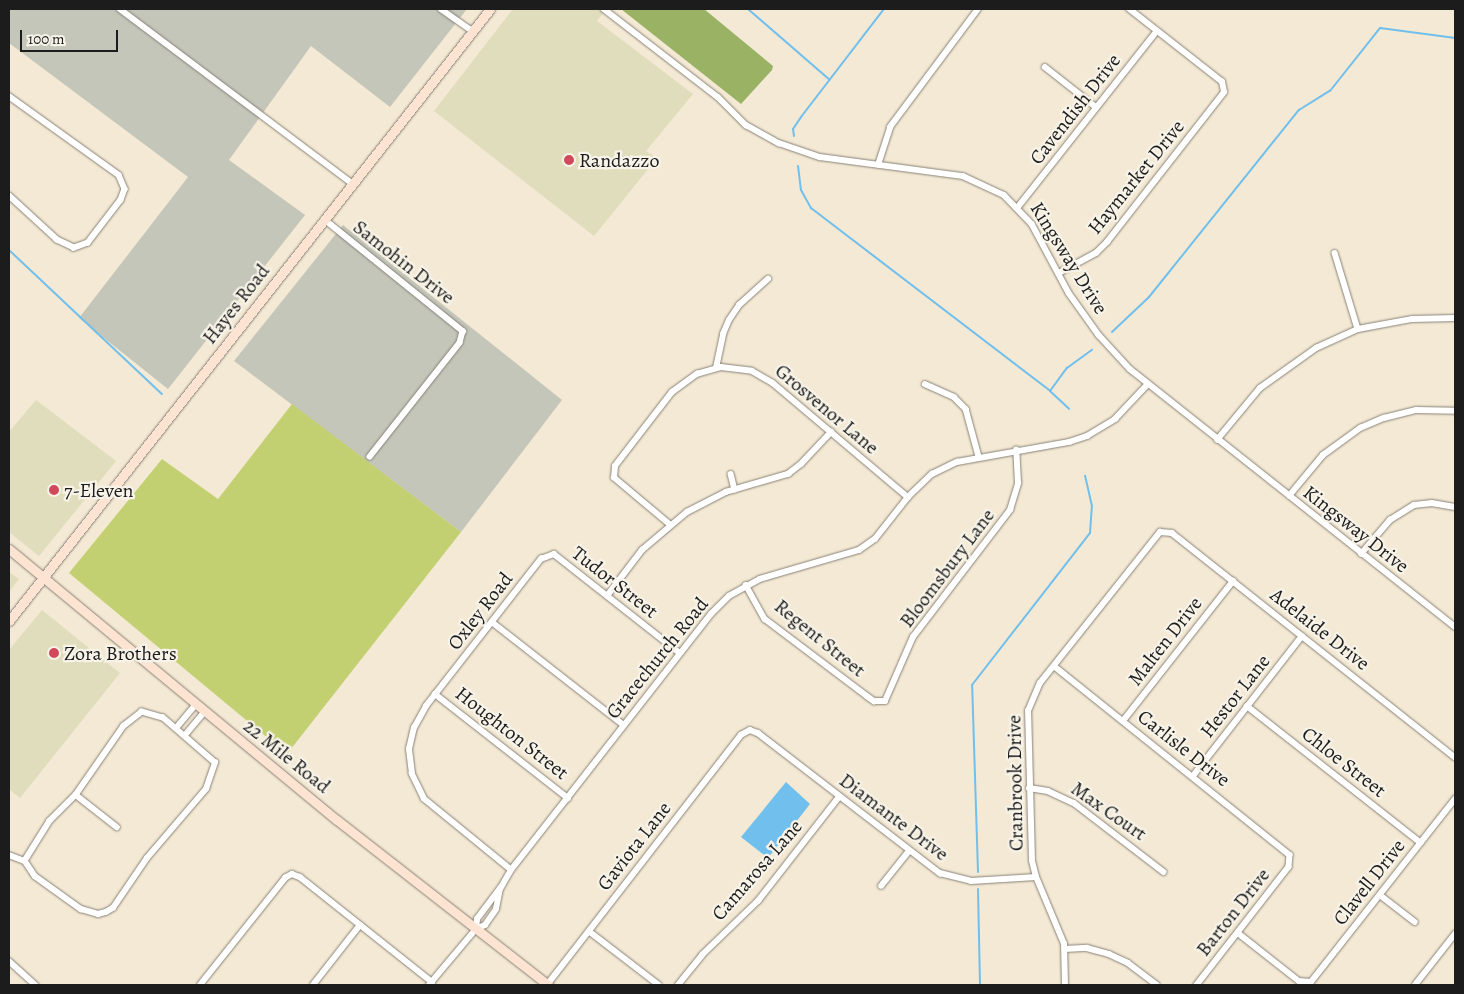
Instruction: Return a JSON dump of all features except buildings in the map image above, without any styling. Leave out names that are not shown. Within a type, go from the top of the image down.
[{"type":"main road","name":"Hayes Road","points":[[9,622],[490,9]]},
{"type":"main road","name":"22 Mile Road","points":[[9,549],[196,704],[547,985]]},
{"type":"street","points":[[120,9],[258,115],[352,183]]},
{"type":"street","points":[[441,9],[472,31]]},
{"type":"street","name":"Kingsway Drive","points":[[604,9],[757,132],[802,154],[963,176],[991,186],[1018,207],[1032,224],[1059,272],[1099,335],[1148,384],[1455,627]]},
{"type":"street","points":[[878,165],[890,127],[978,9]]},
{"type":"street","points":[[1129,9],[1157,31]]},
{"type":"street","name":"Haymarket Drive","points":[[1059,272],[1096,253],[1107,242],[1222,96],[1225,88],[1157,31]]},
{"type":"street","name":"Cavendish Drive","points":[[1018,207],[1157,31]]},
{"type":"street","points":[[1045,67],[1096,107]]},
{"type":"street","points":[[9,96],[119,175],[125,189],[121,200],[88,242],[74,248],[58,240],[9,196]]},
{"type":"street","name":"Samohin Drive","points":[[324,220],[463,331],[460,343],[370,457]]},
{"type":"street","points":[[1335,253],[1358,330]]},
{"type":"street","points":[[670,524],[621,486],[613,473],[672,392],[691,377],[716,368],[723,334],[730,320],[739,305],[768,279]]},
{"type":"street","points":[[1217,440],[1246,404],[1276,374],[1316,348],[1358,330],[1412,319],[1455,318]]},
{"type":"street","name":"Grosvenor Lane","points":[[716,368],[746,370],[767,379],[908,497]]},
{"type":"street","points":[[925,384],[954,397],[966,409],[979,457]]},
{"type":"street","name":"Gracechurch Road","points":[[500,889],[496,909],[485,925],[476,929],[477,918],[500,889],[511,870],[716,608],[746,585],[859,550],[875,539],[908,497],[932,474],[957,462],[1088,436],[1115,419],[1148,384]]},
{"type":"street","points":[[1288,496],[1323,454],[1367,424],[1416,410],[1455,411]]},
{"type":"street","points":[[607,596],[642,550],[670,524],[695,507],[735,490],[788,474],[801,464],[831,432]]},
{"type":"street","name":"Bloomsbury Lane","points":[[885,701],[913,637],[1010,510],[1018,476],[1016,450]]},
{"type":"street","points":[[732,474],[735,490]]},
{"type":"street","points":[[1361,554],[1390,520],[1414,505],[1432,503],[1455,507]]},
{"type":"street","name":"Adelaide Drive","points":[[1163,531],[1172,533],[1455,757]]},
{"type":"street","name":"Cranbrook Drive","points":[[1065,985],[1065,949],[1060,931],[1036,877],[1029,788],[1028,711],[1036,689],[1156,536],[1163,531]]},
{"type":"street","name":"Tudor Street","points":[[554,554],[680,654]]},
{"type":"street","name":"Oxley Road","points":[[511,870],[433,809],[414,781],[409,757],[411,736],[417,720],[436,694],[541,559],[554,554]]},
{"type":"street","name":"Malten Drive","points":[[1123,721],[1233,581]]},
{"type":"street","name":"Regent Street","points":[[746,585],[765,619],[874,701],[885,701]]},
{"type":"street","points":[[492,622],[624,726]]},
{"type":"street","name":"Hestor Lane","points":[[1193,776],[1302,636]]},
{"type":"street","name":"Carlisle Drive","points":[[1054,666],[1287,851],[1292,858]]},
{"type":"street","name":"Houghton Street","points":[[436,694],[568,798]]},
{"type":"street","points":[[177,727],[196,704]]},
{"type":"street","name":"Chloe Street","points":[[1248,706],[1420,843]]},
{"type":"street","points":[[186,734],[205,711]]},
{"type":"street","points":[[9,855],[25,860],[35,876],[81,909],[98,914],[113,908],[147,858],[206,790],[216,769],[211,757],[186,734],[156,713],[142,712],[124,726],[76,795],[50,821],[25,860]]},
{"type":"street","name":"Diamante Drive","points":[[750,730],[758,733],[933,869],[954,879],[1036,877]]},
{"type":"street","name":"Gaviota Lane","points":[[547,985],[741,735],[750,730]]},
{"type":"street","name":"Max Court","points":[[1029,788],[1048,791],[1074,803],[1164,872]]},
{"type":"street","points":[[76,795],[118,828]]},
{"type":"street","name":"Camarosa Lane","points":[[678,985],[702,956],[758,900],[839,797]]},
{"type":"street","name":"Clavell Drive","points":[[1238,933],[1299,981],[1308,984],[1455,799]]},
{"type":"street","points":[[881,886],[909,851]]},
{"type":"street","name":"Barton Drive","points":[[1197,985],[1289,866],[1292,858]]},
{"type":"street","points":[[200,985],[285,878],[292,874],[300,877],[431,983],[476,929]]},
{"type":"street","points":[[1380,895],[1415,922]]},
{"type":"street","points":[[313,985],[360,925]]},
{"type":"street","points":[[589,931],[660,985]]},
{"type":"street","points":[[1415,985],[1455,934]]},
{"type":"street","points":[[1065,949],[1087,948],[1109,954],[1128,963],[1157,985]]},
{"type":"street","points":[[9,962],[36,985]]},
{"type":"shaded area","points":[[9,9],[467,9],[390,107],[311,46],[229,160],[305,215],[168,389],[79,318],[188,177],[9,43]]},
{"type":"shaded area","points":[[513,9],[606,9],[597,21],[693,94],[646,151],[657,158],[594,236],[434,111]]},
{"type":"shaded area","points":[[343,225],[562,400],[461,532],[234,361]]},
{"type":"shaded area","points":[[36,400],[116,461],[39,556],[9,532],[9,432]]},
{"type":"shaded area","points":[[9,572],[19,579],[9,592]]},
{"type":"shaded area","points":[[42,610],[120,673],[20,798],[9,789],[9,650]]},
{"type":"green space","points":[[621,9],[704,9],[773,66],[772,70],[741,104]]},
{"type":"green space","points":[[292,404],[461,532],[287,754],[69,573],[162,459],[218,499]]},
{"type":"water","points":[[786,782],[810,804],[768,858],[741,837]]},
{"type":"waterway","points":[[748,9],[830,80]]},
{"type":"waterway","points":[[794,136],[793,129],[801,117],[884,9]]},
{"type":"waterway","points":[[1112,332],[1149,297],[1299,110],[1330,91],[1380,28],[1455,38]]},
{"type":"waterway","points":[[798,166],[801,190],[811,208],[1050,391],[1069,409]]},
{"type":"waterway","points":[[9,250],[162,394]]},
{"type":"waterway","points":[[1050,391],[1067,368],[1092,350]]},
{"type":"waterway","points":[[978,872],[972,685],[1090,533],[1092,506],[1085,476]]},
{"type":"waterway","points":[[978,889],[980,985]]},
{"type":"place","name":"Randazzo","points":[[569,160]]},
{"type":"place","name":"7-Eleven","points":[[54,490]]},
{"type":"place","name":"Zora Brothers","points":[[54,653]]}]
